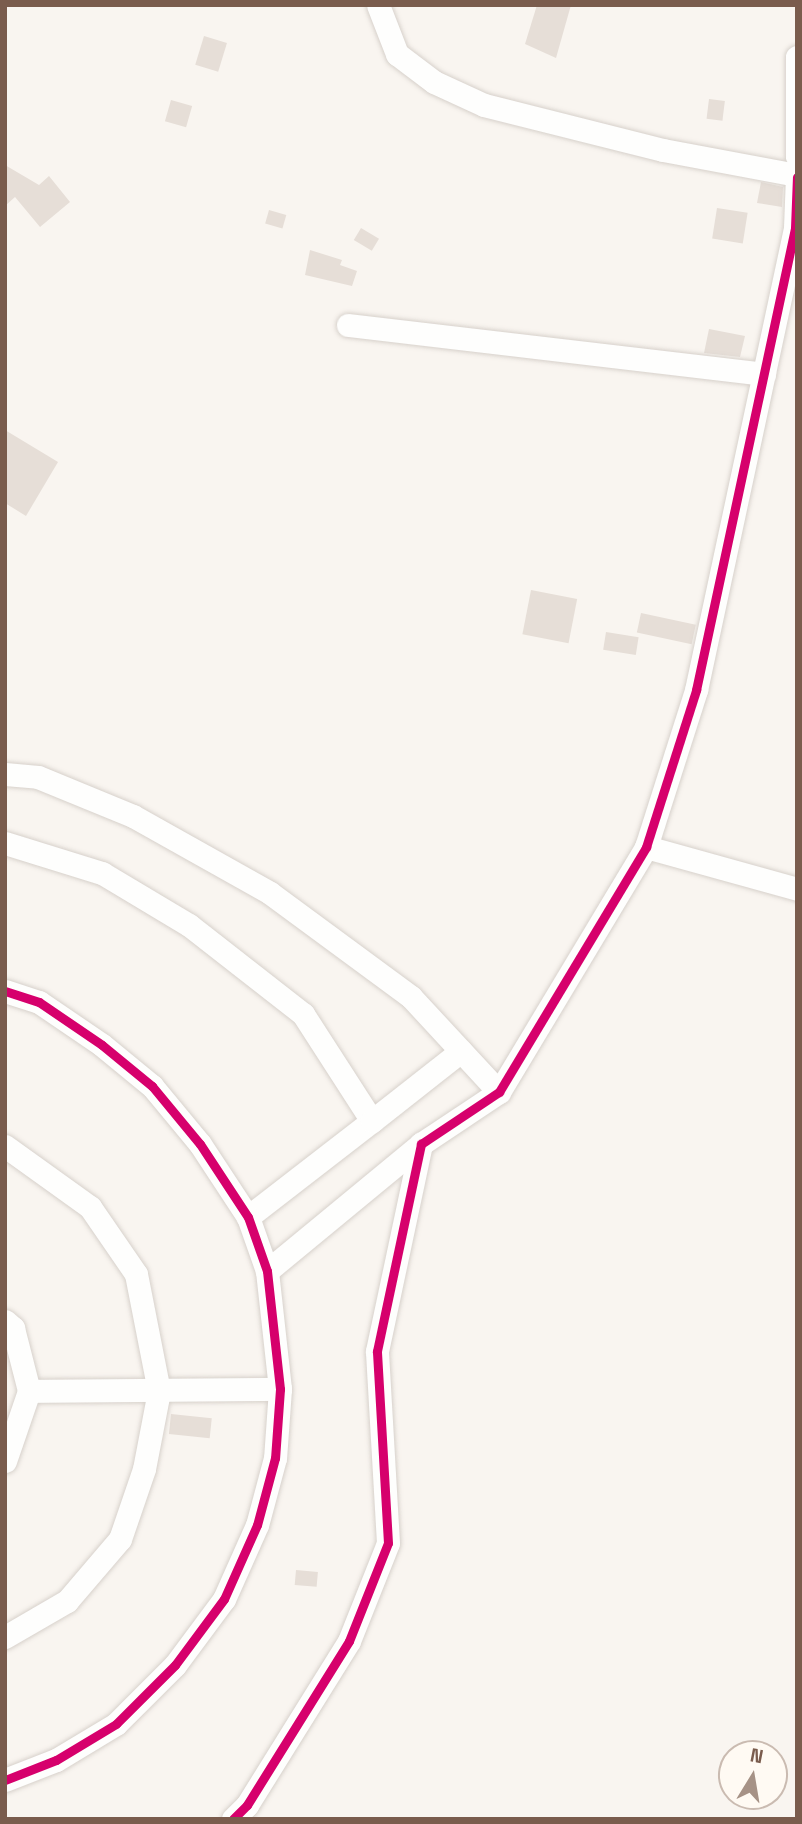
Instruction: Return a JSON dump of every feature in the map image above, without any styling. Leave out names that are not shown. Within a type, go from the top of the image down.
[{"type":"street","points":[[267,1271],[421,1144],[499,1092],[646,847],[696,690],[795,228],[797,176],[663,150],[484,104],[434,82],[397,54],[378,5]]},
{"type":"street","points":[[797,57],[797,156]]},
{"type":"street","points":[[348,325],[764,374]]},
{"type":"street","points":[[5,774],[38,777],[133,816],[270,893],[411,997],[499,1092]]},
{"type":"street","points":[[5,844],[102,873],[189,925],[303,1014],[372,1121]]},
{"type":"street","points":[[646,847],[797,888]]},
{"type":"street","points":[[5,991],[38,1002],[152,1086],[200,1144],[248,1217],[267,1271],[281,1389],[275,1458],[257,1525],[224,1600],[175,1665],[116,1724],[57,1760],[5,1780]]},
{"type":"street","points":[[248,1217],[461,1051]]},
{"type":"street","points":[[233,1819],[247,1805],[349,1641],[388,1543],[377,1351],[421,1144]]},
{"type":"street","points":[[5,1146],[90,1207],[136,1274],[159,1391],[144,1469],[120,1539],[67,1601],[5,1637]]},
{"type":"street","points":[[5,1321],[13,1328],[29,1391],[5,1461]]},
{"type":"street","points":[[29,1391],[281,1389]]},
{"type":"building","points":[[537,5],[571,5],[556,58],[525,44]]},
{"type":"building","points":[[204,36],[227,43],[218,72],[195,65]]},
{"type":"building","points":[[709,99],[725,101],[722,121],[707,119]]},
{"type":"building","points":[[171,100],[192,106],[186,127],[165,121]]},
{"type":"building","points":[[5,165],[39,185],[49,176],[70,202],[40,227],[15,197],[5,206]]},
{"type":"building","points":[[761,182],[783,187],[782,207],[757,203]]},
{"type":"building","points":[[717,208],[748,213],[743,243],[712,239]]},
{"type":"building","points":[[269,210],[286,215],[282,228],[265,223]]},
{"type":"building","points":[[361,228],[379,239],[372,251],[354,240]]},
{"type":"building","points":[[310,250],[342,260],[340,265],[357,271],[352,286],[305,275]]},
{"type":"building","points":[[709,329],[745,336],[740,357],[704,353]]},
{"type":"building","points":[[5,430],[58,462],[26,516],[5,503]]},
{"type":"building","points":[[531,590],[577,599],[569,643],[522,634]]},
{"type":"building","points":[[641,613],[696,625],[692,644],[637,633]]},
{"type":"building","points":[[606,632],[639,637],[636,655],[603,650]]},
{"type":"building","points":[[171,1414],[212,1418],[210,1438],[169,1434]]},
{"type":"building","points":[[296,1570],[318,1572],[317,1587],[295,1585]]},
{"type":"cycle path","points":[[233,1819],[247,1805],[349,1641],[388,1543],[377,1351],[421,1144],[499,1092],[646,847],[696,690],[795,228],[797,177]]},
{"type":"cycle path","points":[[5,991],[39,1002],[102,1045],[152,1086],[200,1144],[248,1217],[267,1271],[280,1389],[275,1458],[257,1525],[224,1599],[175,1665],[116,1724],[56,1760],[5,1780]]}]
